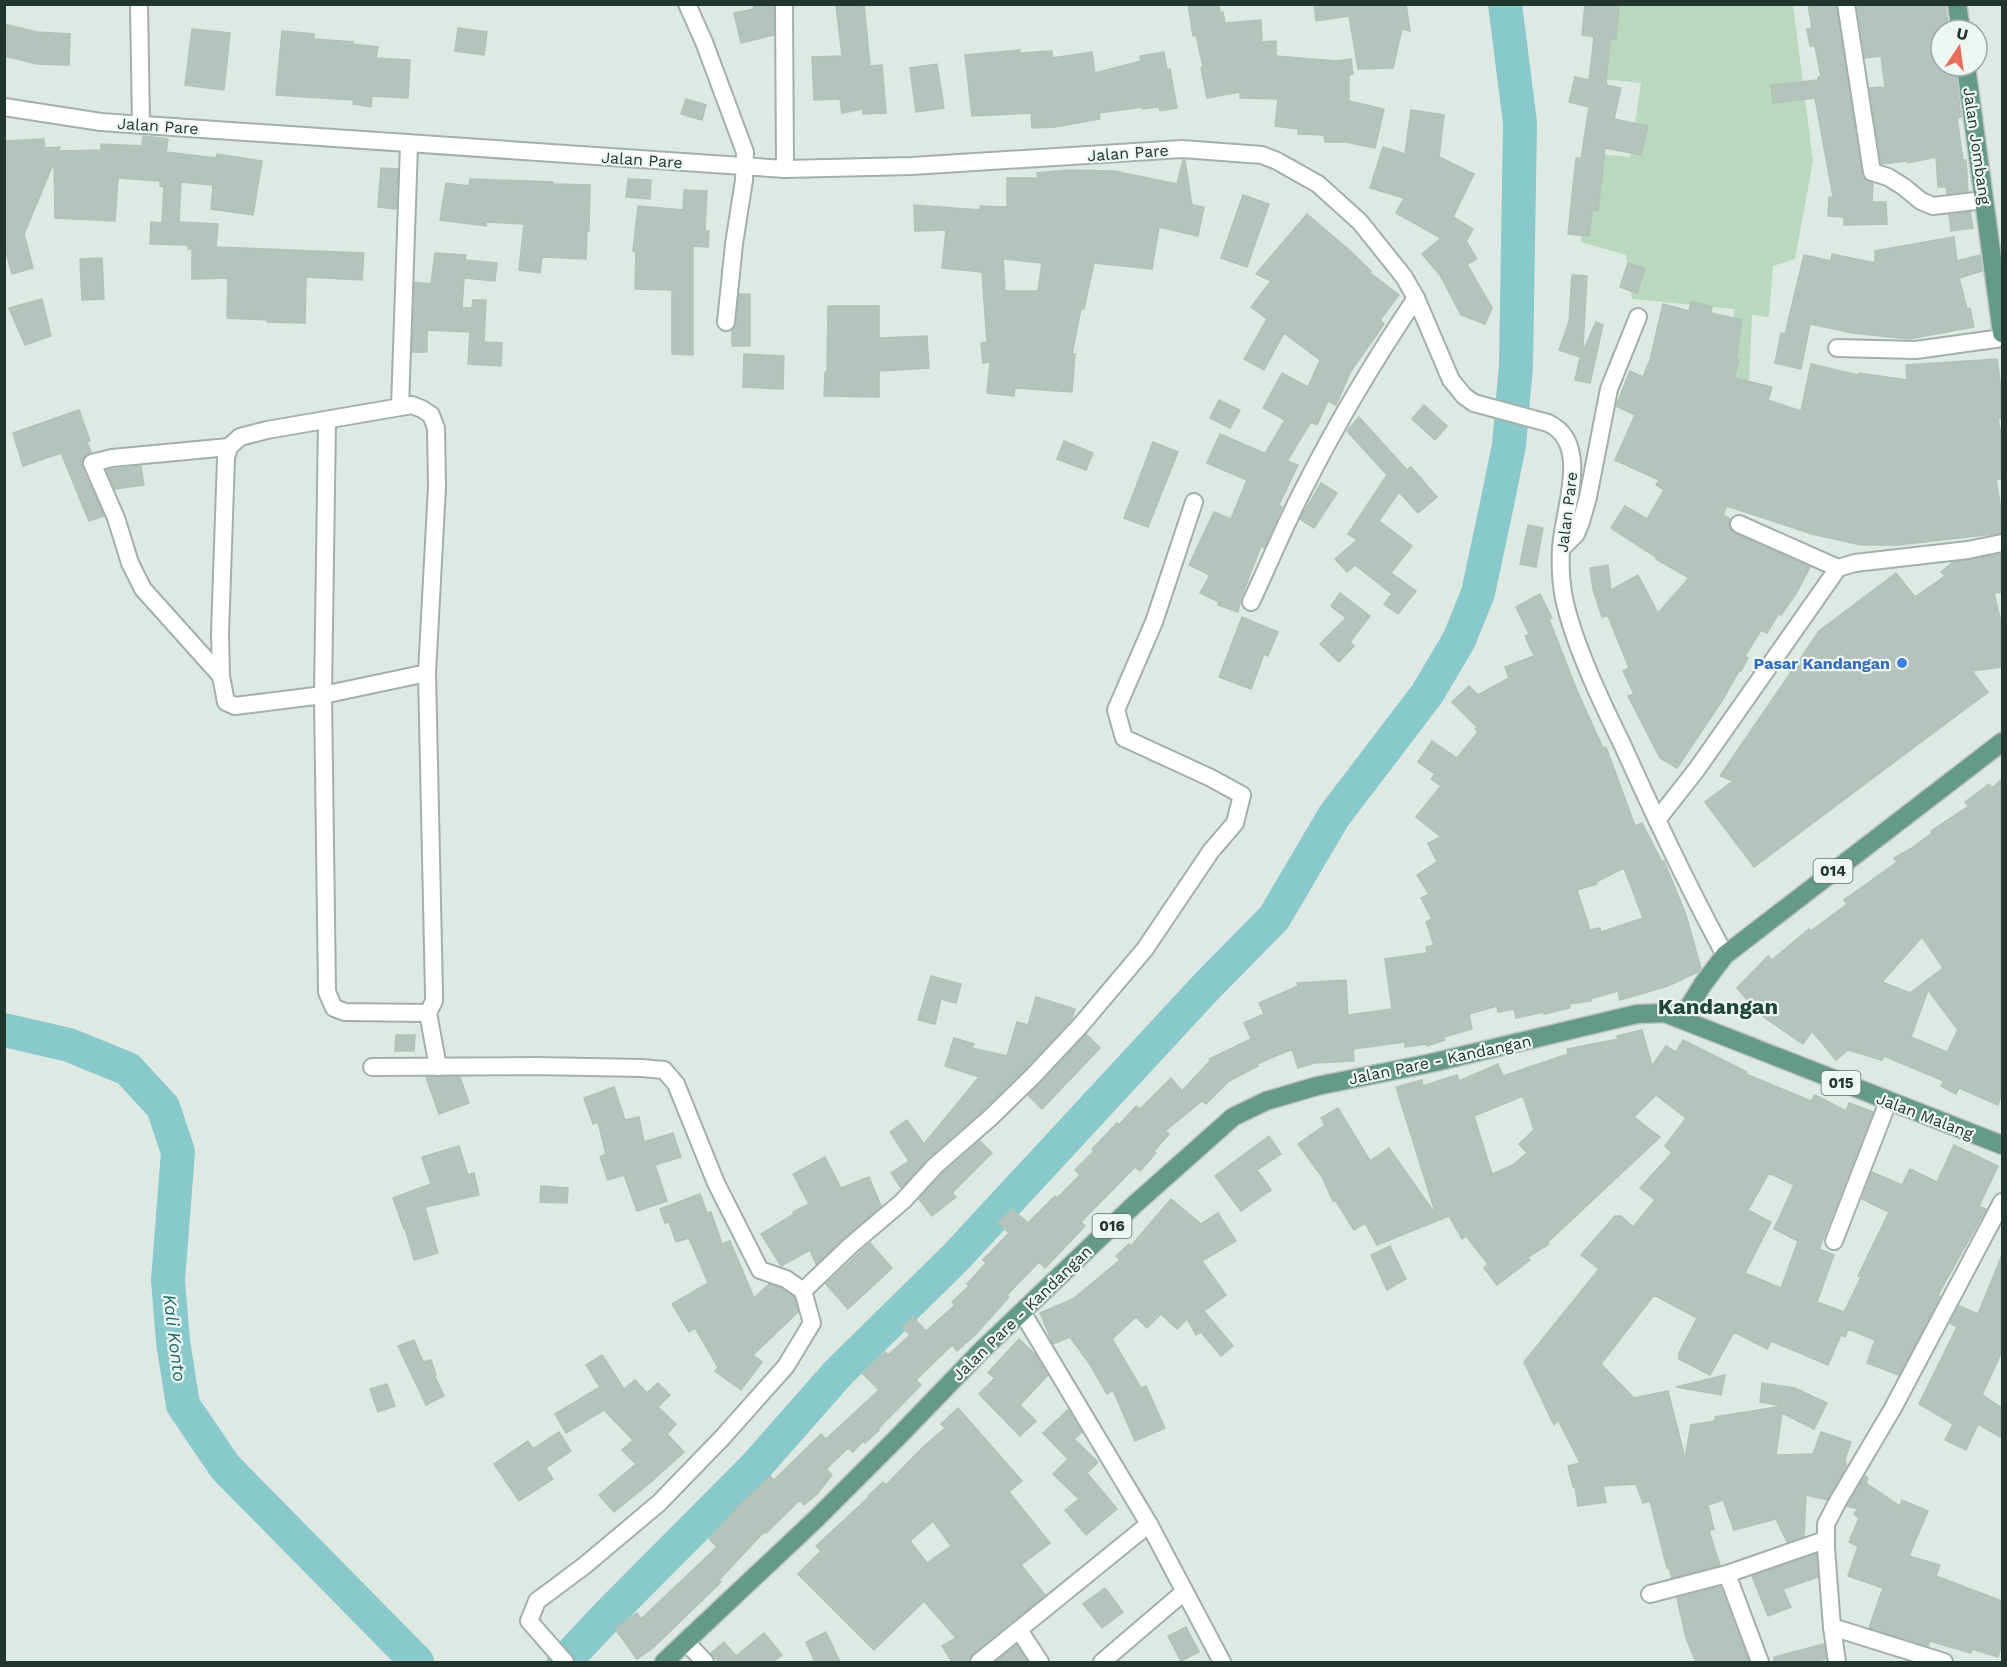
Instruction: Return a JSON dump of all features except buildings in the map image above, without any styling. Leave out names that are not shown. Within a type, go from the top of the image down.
[{"type":"main road","name":"Jalan Jombang","points":[[1968,78],[2002,336]]},
{"type":"main road","name":"014","points":[[1682,1018],[1703,984],[1725,955],[2002,742]]},
{"type":"main road","name":"Jalan Pare - Kandangan","points":[[663,1662],[824,1511],[1022,1312],[1180,1162],[1233,1117],[1266,1101],[1317,1086],[1441,1060],[1637,1014],[1665,1013],[1682,1018]]},
{"type":"main road","name":"Jalan Malang","points":[[1682,1018],[1888,1102],[2002,1145]]},
{"type":"street","points":[[140,4],[141,124]]},
{"type":"street","points":[[687,4],[737,126],[745,152],[726,322]]},
{"type":"street","points":[[784,4],[785,169]]},
{"type":"street","points":[[1846,4],[1872,172],[1888,177],[1921,201],[1933,206],[1984,200]]},
{"type":"street","name":"Jalan Pare","points":[[4,107],[66,117],[141,124],[409,145],[785,169],[912,166],[1182,149],[1262,155],[1277,160],[1318,184],[1360,222],[1404,277],[1416,298],[1451,380],[1464,396],[1474,403],[1548,423],[1556,427],[1568,442],[1573,462],[1561,549],[1565,602],[1578,642],[1610,720],[1725,955]]},
{"type":"street","points":[[400,407],[409,145]]},
{"type":"street","points":[[1251,602],[1304,488],[1340,419],[1376,358],[1416,298]]},
{"type":"street","points":[[1561,549],[1575,534],[1581,522],[1609,389],[1638,318]]},
{"type":"street","points":[[1837,348],[1916,350],[2002,336]]},
{"type":"street","points":[[221,676],[143,589],[130,563],[116,518],[92,463],[112,458],[229,447],[240,437],[412,405],[431,415],[436,428],[437,487],[427,673],[434,994],[434,1001],[428,1013],[438,1067]]},
{"type":"street","points":[[327,420],[323,695],[326,985],[329,1000],[334,1008],[345,1012],[428,1013]]},
{"type":"street","points":[[229,447],[225,469],[220,633],[221,676],[225,699],[232,706],[323,695],[427,673]]},
{"type":"street","points":[[803,1291],[850,1246],[903,1201],[935,1167],[990,1118],[1064,1043],[1145,949],[1211,851],[1235,823],[1242,795],[1211,778],[1124,738],[1116,710],[1154,622],[1194,502]]},
{"type":"street","points":[[1738,524],[1838,568]]},
{"type":"street","points":[[1657,820],[1697,769],[1838,568],[1855,563],[1968,550],[2002,543]]},
{"type":"street","points":[[372,1066],[583,1067],[664,1070],[676,1084],[716,1183],[760,1270],[786,1279],[803,1291],[812,1323],[786,1365],[745,1413],[659,1503],[584,1566],[537,1601],[529,1621],[565,1662]]},
{"type":"street","points":[[1834,1241],[1888,1102]]},
{"type":"street","points":[[1837,1662],[1825,1540],[1826,1524],[1893,1408],[2002,1202]]},
{"type":"street","points":[[1022,1312],[1149,1524],[1222,1662]]},
{"type":"street","points":[[979,1662],[1149,1524]]},
{"type":"street","points":[[1650,1594],[1727,1574],[1825,1540]]},
{"type":"street","points":[[1727,1574],[1760,1662]]},
{"type":"street","points":[[1102,1662],[1184,1592]]},
{"type":"street","points":[[1832,1627],[1944,1662]]},
{"type":"street","points":[[1019,1630],[1040,1662]]},
{"type":"street","points":[[686,1642],[705,1662]]},
{"type":"green space","points":[[1607,5],[1793,5],[1813,161],[1795,259],[1773,266],[1769,317],[1752,315],[1749,384],[1730,382],[1734,309],[1632,299],[1626,255],[1581,242],[1586,153],[1630,157],[1641,83],[1595,78]]},
{"type":"waterway","points":[[564,1662],[757,1465],[838,1373],[956,1257],[1207,986],[1274,918],[1334,816],[1427,694],[1459,640],[1478,593],[1497,504],[1509,445],[1516,365],[1520,123],[1505,4]]},
{"type":"waterway","name":"Kali Konto","points":[[4,1030],[69,1045],[128,1069],[163,1107],[178,1152],[168,1280],[173,1342],[183,1405],[225,1467],[417,1662]]},
{"type":"place","name":"Pasar Kandangan","points":[[1902,663]]},
{"type":"district","name":"Kandangan","points":[[1718,1006]]}]
